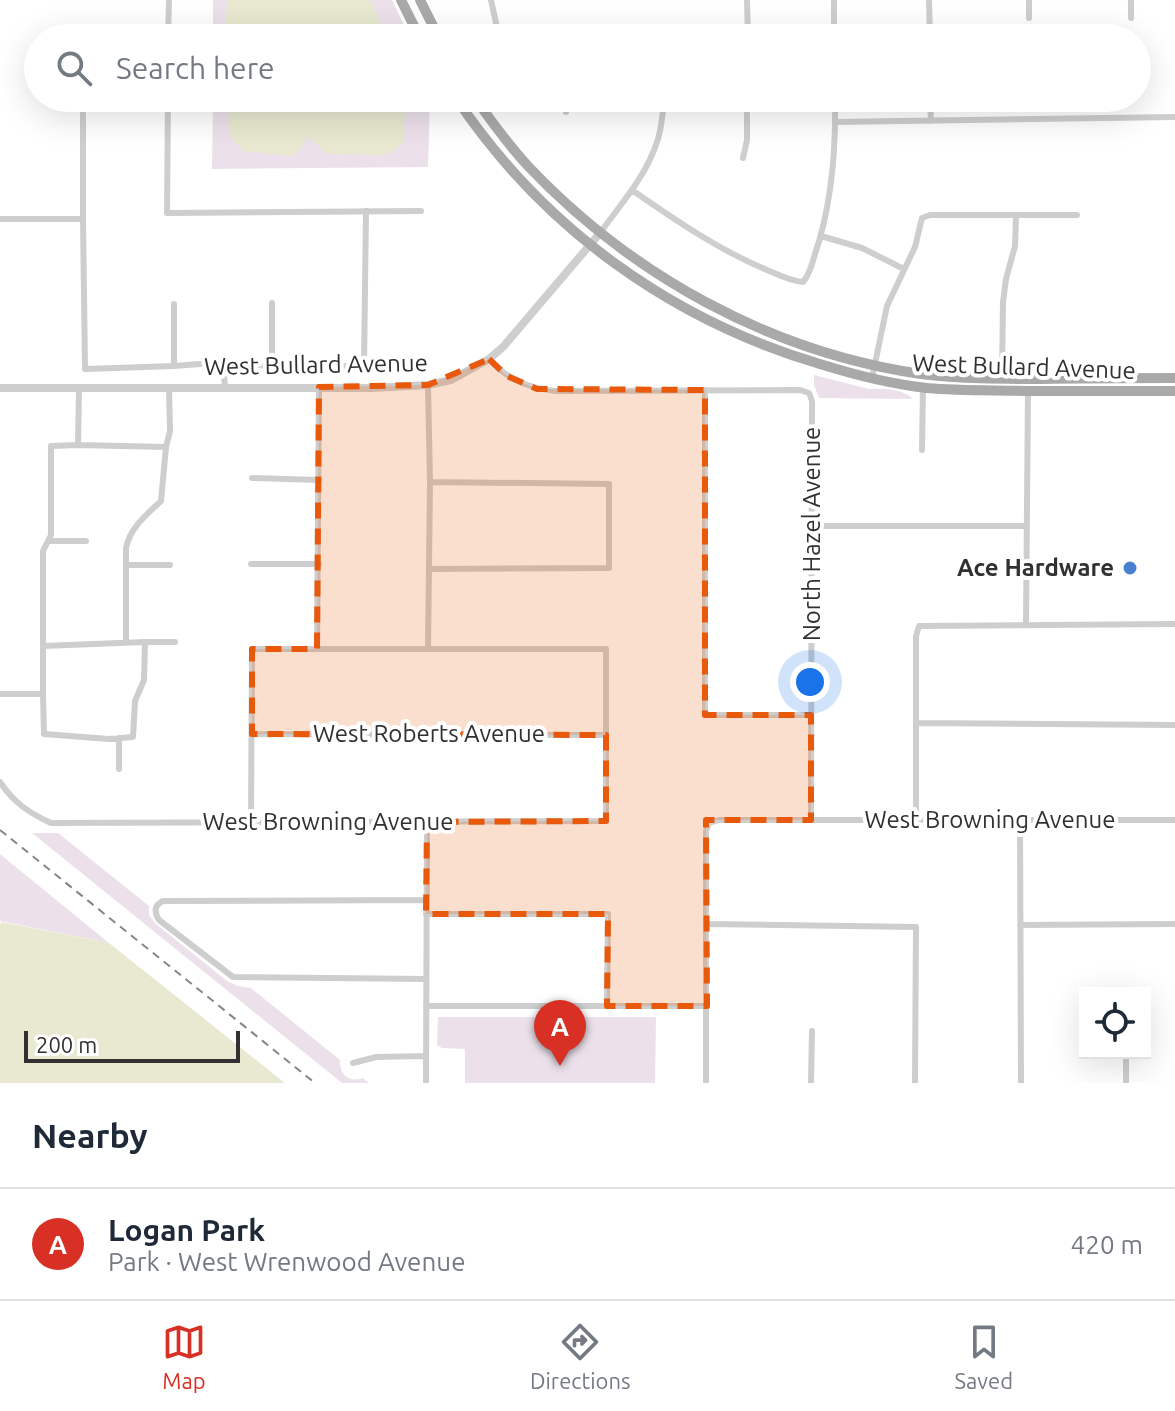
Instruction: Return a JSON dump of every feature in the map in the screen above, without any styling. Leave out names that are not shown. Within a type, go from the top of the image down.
[{"type":"main road","points":[[401,0],[413,24]]},
{"type":"main road","points":[[420,0],[432,24]]},
{"type":"main road","name":"West Bullard Avenue","points":[[466,112],[506,164],[589,245],[643,284],[706,320],[781,353],[872,378],[923,387],[978,391],[1175,391]]},
{"type":"main road","name":"West Bullard Avenue","points":[[486,112],[526,164],[600,233],[665,279],[763,330],[802,345],[921,374],[1002,379],[1171,378]]},
{"type":"main road","points":[[923,387],[932,382],[947,382],[954,377]]},
{"type":"main road","points":[[1150,389],[1166,385],[1171,378]]},
{"type":"street","points":[[168,24],[169,0]]},
{"type":"street","points":[[491,0],[497,24]]},
{"type":"street","points":[[747,0],[748,24]]},
{"type":"street","points":[[834,0],[834,24]]},
{"type":"street","points":[[929,0],[930,24]]},
{"type":"street","points":[[1029,0],[1029,18]]},
{"type":"street","points":[[1131,0],[1131,18]]},
{"type":"street","points":[[0,219],[83,219],[83,112]]},
{"type":"street","points":[[168,112],[167,213],[421,211]]},
{"type":"street","points":[[600,233],[649,161],[658,140],[662,112]]},
{"type":"street","points":[[743,158],[747,140],[747,112]]},
{"type":"street","points":[[632,190],[671,217],[755,265],[803,282],[808,277],[821,236],[831,182],[835,112]]},
{"type":"street","points":[[931,112],[931,121]]},
{"type":"street","points":[[835,122],[1175,117]]},
{"type":"street","name":"West Bullard Avenue","points":[[83,219],[85,369],[223,363],[364,366],[366,211]]},
{"type":"street","points":[[872,378],[887,306],[915,247],[922,218],[930,215],[1077,215]]},
{"type":"street","points":[[1002,379],[1003,302],[1015,246],[1016,215]]},
{"type":"street","name":"West Bullard Avenue","points":[[0,388],[319,387],[428,385],[451,380],[489,359],[503,347],[600,233]]},
{"type":"street","points":[[821,236],[862,248],[904,269]]},
{"type":"street","points":[[272,303],[272,366]]},
{"type":"street","points":[[174,304],[174,366]]},
{"type":"street","points":[[489,359],[507,376],[537,389],[705,390],[705,715],[811,715]]},
{"type":"street","points":[[223,363],[225,387]]},
{"type":"street","points":[[428,385],[428,649]]},
{"type":"street","points":[[126,642],[129,536],[161,501],[170,431],[169,387]]},
{"type":"street","points":[[317,649],[319,387]]},
{"type":"street","points":[[922,450],[923,387]]},
{"type":"street","points":[[78,445],[79,388]]},
{"type":"street","name":"North Hazel Avenue","points":[[705,390],[800,390],[809,393],[812,401],[811,820]]},
{"type":"street","points":[[1026,624],[1028,391]]},
{"type":"street","points":[[145,642],[144,680],[135,701],[133,737],[44,734],[43,551],[51,535],[51,446],[166,447]]},
{"type":"street","points":[[252,478],[319,480]]},
{"type":"street","points":[[429,569],[609,568],[609,484],[430,482]]},
{"type":"street","points":[[811,526],[1026,526]]},
{"type":"street","points":[[48,541],[86,541]]},
{"type":"street","points":[[251,564],[319,564]]},
{"type":"street","points":[[126,565],[170,565]]},
{"type":"street","points":[[916,821],[916,636],[919,626],[1175,624]]},
{"type":"street","points":[[43,646],[175,642]]},
{"type":"street","points":[[251,822],[252,649],[606,649],[606,735]]},
{"type":"street","points":[[0,694],[43,694]]},
{"type":"street","points":[[916,723],[1175,725]]},
{"type":"street","name":"West Roberts Avenue","points":[[252,734],[606,735]]},
{"type":"street","name":"West Browning Avenue","points":[[0,782],[20,806],[51,823],[606,821],[606,735]]},
{"type":"street","points":[[119,738],[119,769]]},
{"type":"street","name":"West Browning Avenue","points":[[707,924],[706,831],[709,823],[719,820],[1175,820]]},
{"type":"street","points":[[1020,820],[1021,1083]]},
{"type":"street","points":[[426,1083],[427,822]]},
{"type":"street","points":[[426,900],[163,901],[155,908],[159,920],[233,977],[426,979]]},
{"type":"street","points":[[426,914],[608,914],[607,1006]]},
{"type":"street","points":[[706,1083],[707,924],[916,927],[915,1083]]},
{"type":"street","points":[[1020,925],[1175,924]]},
{"type":"street","points":[[426,1006],[707,1006]]},
{"type":"street","points":[[811,1083],[812,1031]]},
{"type":"street","points":[[353,1063],[376,1057],[426,1056]]},
{"type":"street","points":[[1126,1059],[1126,1083]]},
{"type":"highlighted area","points":[[489,359],[507,376],[537,389],[705,390],[705,715],[811,715],[811,820],[706,820],[707,1006],[607,1006],[608,914],[426,914],[427,822],[606,821],[606,735],[252,734],[252,649],[317,649],[319,387],[428,385]]},
{"type":"shaded area","points":[[213,0],[392,0],[403,24],[213,24]]},
{"type":"shaded area","points":[[227,0],[370,0],[381,24],[226,24]]},
{"type":"shaded area","points":[[213,112],[430,112],[428,167],[212,169]]},
{"type":"shaded area","points":[[228,112],[404,112],[403,142],[387,155],[328,154],[307,136],[303,146],[292,156],[244,151],[229,136]]},
{"type":"shaded area","points":[[814,375],[869,389],[899,391],[913,399],[819,398]]},
{"type":"shaded area","points":[[32,833],[58,833],[149,906],[149,915],[155,923],[227,981],[251,988],[340,1060],[346,1076],[363,1078],[369,1083],[342,1083]]},
{"type":"shaded area","points":[[0,854],[109,943],[0,921]]},
{"type":"shaded area","points":[[2,922],[109,943],[285,1083],[0,1083]]},
{"type":"shaded area","points":[[438,1017],[656,1017],[655,1083],[465,1083],[465,1049],[437,1045]]},
{"type":"railway","points":[[0,830],[315,1083]]},
{"type":"place","name":"Ace Hardware","points":[[1130,568]]},
{"type":"place","name":"Logan Park","points":[[560,1066]]}]
